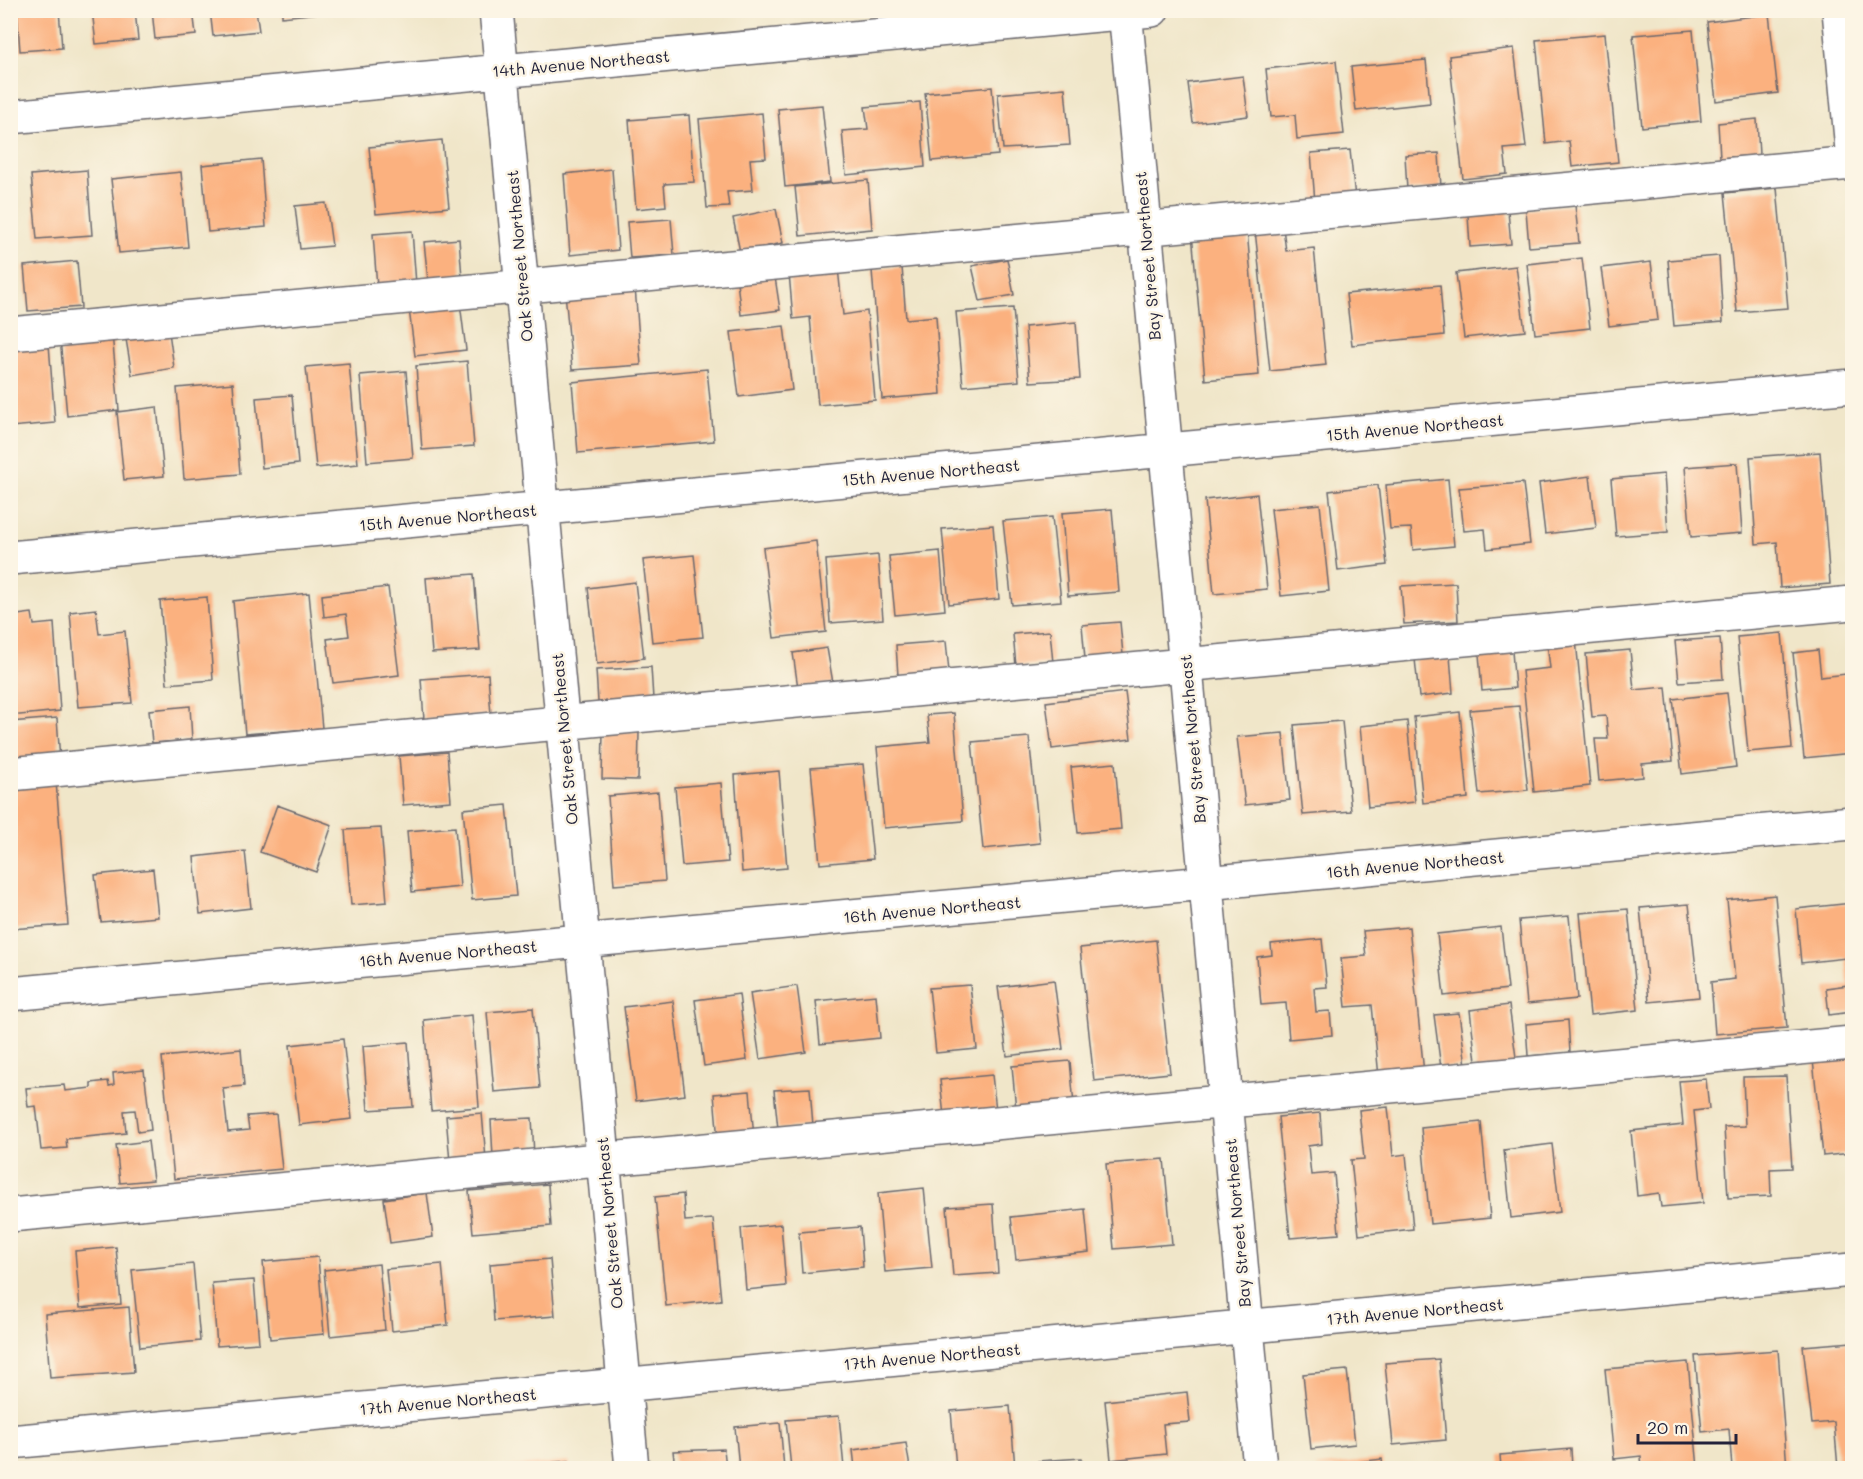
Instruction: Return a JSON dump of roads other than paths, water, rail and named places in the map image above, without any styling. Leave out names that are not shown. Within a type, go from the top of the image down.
[{"type":"street","name":"Oak Street Northeast","points":[[496,10],[632,1468]]},
{"type":"street","points":[[1839,10],[1852,150]]},
{"type":"street","name":"14th Avenue Northeast","points":[[10,117],[1134,11]]},
{"type":"street","name":"Bay Street Northeast","points":[[1134,11],[1145,228],[1260,1468]]},
{"type":"street","points":[[10,334],[1852,163]]},
{"type":"street","name":"15th Avenue Northeast","points":[[10,558],[1852,386]]},
{"type":"street","points":[[10,774],[1852,603]]},
{"type":"street","name":"16th Avenue Northeast","points":[[10,994],[1852,823]]},
{"type":"street","points":[[10,1215],[1852,1044]]},
{"type":"street","name":"17th Avenue Northeast","points":[[10,1442],[1852,1270]]}]
